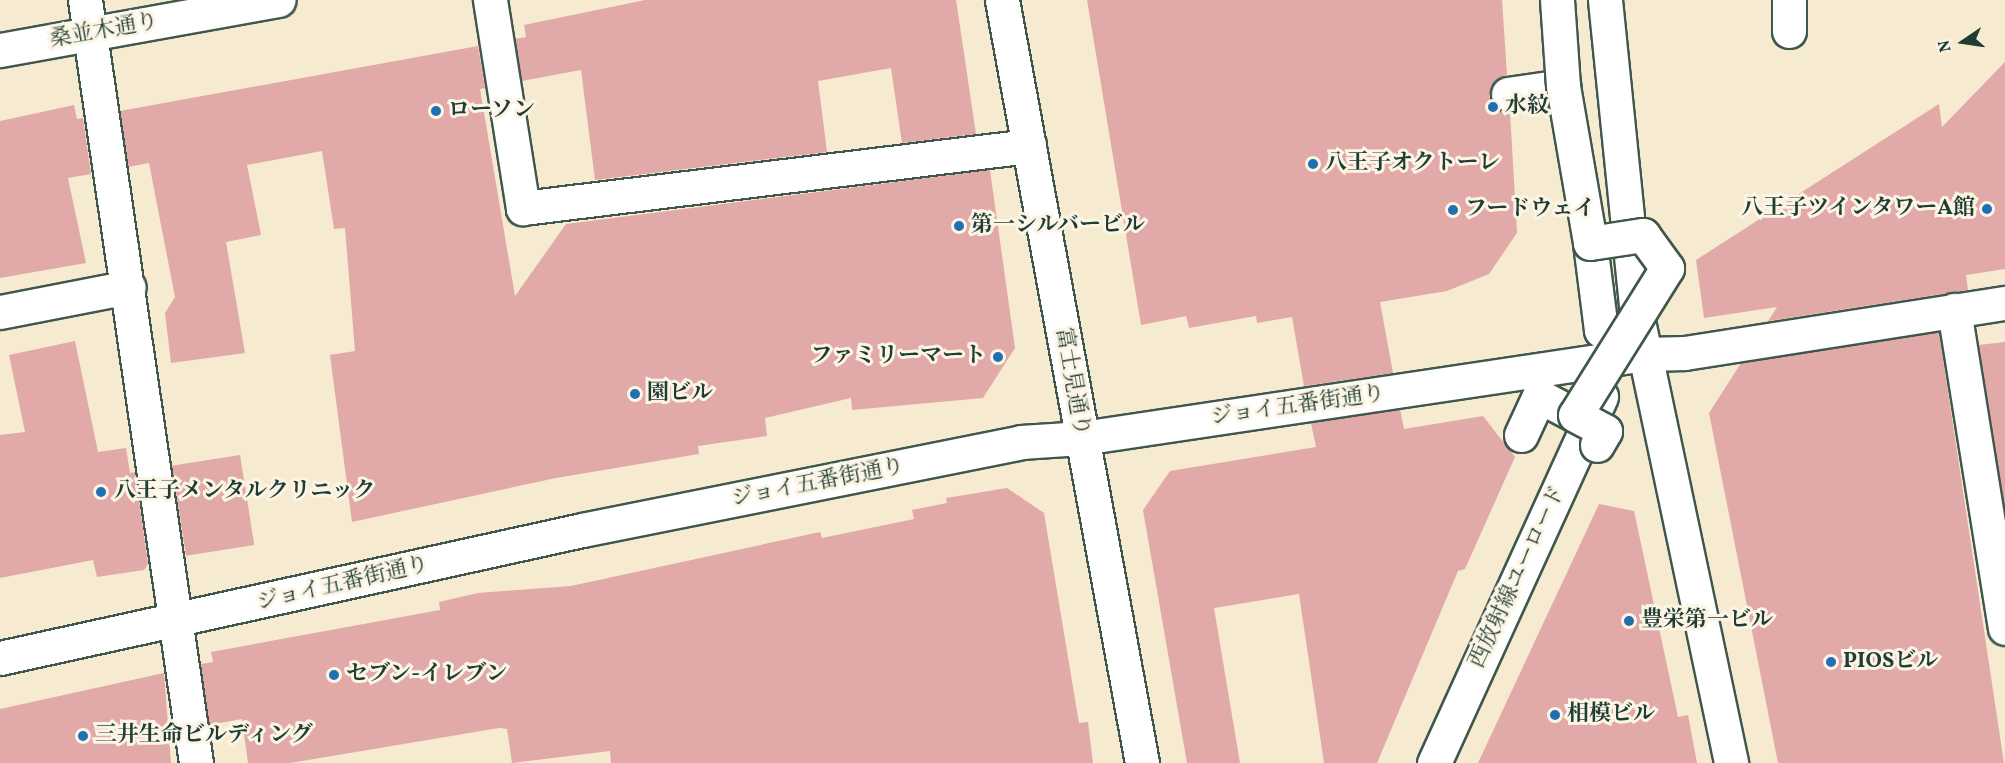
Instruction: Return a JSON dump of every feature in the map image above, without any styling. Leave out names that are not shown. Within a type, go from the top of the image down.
[{"type":"street","points":[[86,0],[196,763]]},
{"type":"street","name":"桑並木通り","points":[[0,50],[279,0]]},
{"type":"street","points":[[490,0],[523,208],[1029,146]]},
{"type":"street","name":"富士見通り","points":[[1002,0],[1142,763]]},
{"type":"street","points":[[1557,0],[1563,86],[1590,243],[1601,330],[1633,349]]},
{"type":"street","points":[[1605,0],[1633,349],[1731,763]]},
{"type":"street","points":[[1508,94],[1563,86]]},
{"type":"street","points":[[1560,413],[1633,349],[1667,268],[1643,235],[1590,243]]},
{"type":"street","points":[[0,312],[129,287]]},
{"type":"street","name":"ジョイ五番街通り","points":[[0,658],[176,623],[593,528],[1021,442],[1082,438],[1633,349],[1685,353],[2005,303]]},
{"type":"street","points":[[1954,310],[2005,628]]},
{"type":"street","name":"西放射線ユーロード","points":[[1434,763],[1603,392]]},
{"type":"street","points":[[1521,435],[1539,396],[1560,413],[1605,430],[1597,445]]},
{"type":"building","points":[[645,0],[956,0],[976,134],[902,143],[891,68],[818,81],[827,152],[595,180],[581,70],[522,81],[515,39],[526,37],[524,25]]},
{"type":"building","name":"八王子オクトーレ","points":[[1087,0],[1502,0],[1507,75],[1496,80],[1489,96],[1494,106],[1510,112],[1517,233],[1489,274],[1447,291],[1380,302],[1393,373],[1304,386],[1292,317],[1257,323],[1256,316],[1189,328],[1186,316],[1141,325]]},
{"type":"building","points":[[478,46],[485,88],[480,89],[515,296],[566,224],[990,170],[1015,348],[983,398],[852,410],[851,398],[765,418],[767,436],[698,446],[699,454],[556,478],[352,522],[330,355],[355,351],[345,228],[334,229],[322,151],[247,165],[261,235],[226,242],[245,353],[171,363],[165,313],[175,297],[149,163],[128,167],[120,111]]},
{"type":"building","points":[[2005,62],[2005,269],[1966,275],[1968,290],[1768,321],[1777,307],[1704,318],[1696,260],[1939,104],[1942,127]]},
{"type":"building","points":[[74,105],[77,119],[83,118],[91,174],[68,178],[86,263],[0,278],[0,121]]},
{"type":"building","points":[[1939,332],[2004,763],[1778,763],[1709,413],[1741,363]]},
{"type":"building","points":[[75,341],[98,452],[126,448],[130,473],[135,472],[148,564],[144,570],[97,577],[93,560],[0,578],[0,435],[25,432],[9,355]]},
{"type":"building","points":[[2005,342],[2005,510],[1979,345]]},
{"type":"building","points":[[1400,409],[1404,429],[1483,416],[1515,457],[1465,569],[1458,571],[1377,763],[1324,763],[1299,594],[1214,608],[1240,763],[1187,763],[1143,510],[1170,471],[1316,447],[1311,423]]},
{"type":"building","points":[[240,455],[254,545],[186,556],[172,466]]},
{"type":"building","points":[[1007,488],[1044,513],[1079,723],[1088,722],[1093,763],[611,763],[610,751],[512,763],[507,729],[499,728],[290,763],[248,763],[242,719],[209,725],[201,664],[213,662],[211,652],[440,610],[439,602],[478,593],[571,586],[820,532],[822,538],[914,519],[912,510],[947,503],[946,498]]},
{"type":"building","points":[[1599,504],[1634,511],[1678,717],[1688,715],[1697,763],[1478,763]]},
{"type":"building","name":"三井生命ビルディング","points":[[164,673],[171,763],[0,763],[0,709]]},
{"type":"place","name":"水紋","points":[[1493,107]]},
{"type":"place","name":"ローソン","points":[[436,111]]},
{"type":"place","name":"八王子オクトーレ","points":[[1313,164]]},
{"type":"place","name":"八王子ツインタワーA館","points":[[1987,209]]},
{"type":"place","name":"フードウェイ","points":[[1453,210]]},
{"type":"place","name":"第一シルバービル","points":[[959,226]]},
{"type":"place","name":"ファミリーマート","points":[[998,357]]},
{"type":"place","name":"園ビル","points":[[635,394]]},
{"type":"place","name":"八王子メンタルクリニック","points":[[101,492]]},
{"type":"place","name":"豊栄第一ビル","points":[[1629,621]]},
{"type":"place","name":"PIOSビル","points":[[1831,662]]},
{"type":"place","name":"セブン-イレブン","points":[[334,675]]},
{"type":"place","name":"相模ビル","points":[[1555,715]]},
{"type":"place","name":"三井生命ビルディング","points":[[83,736]]}]
